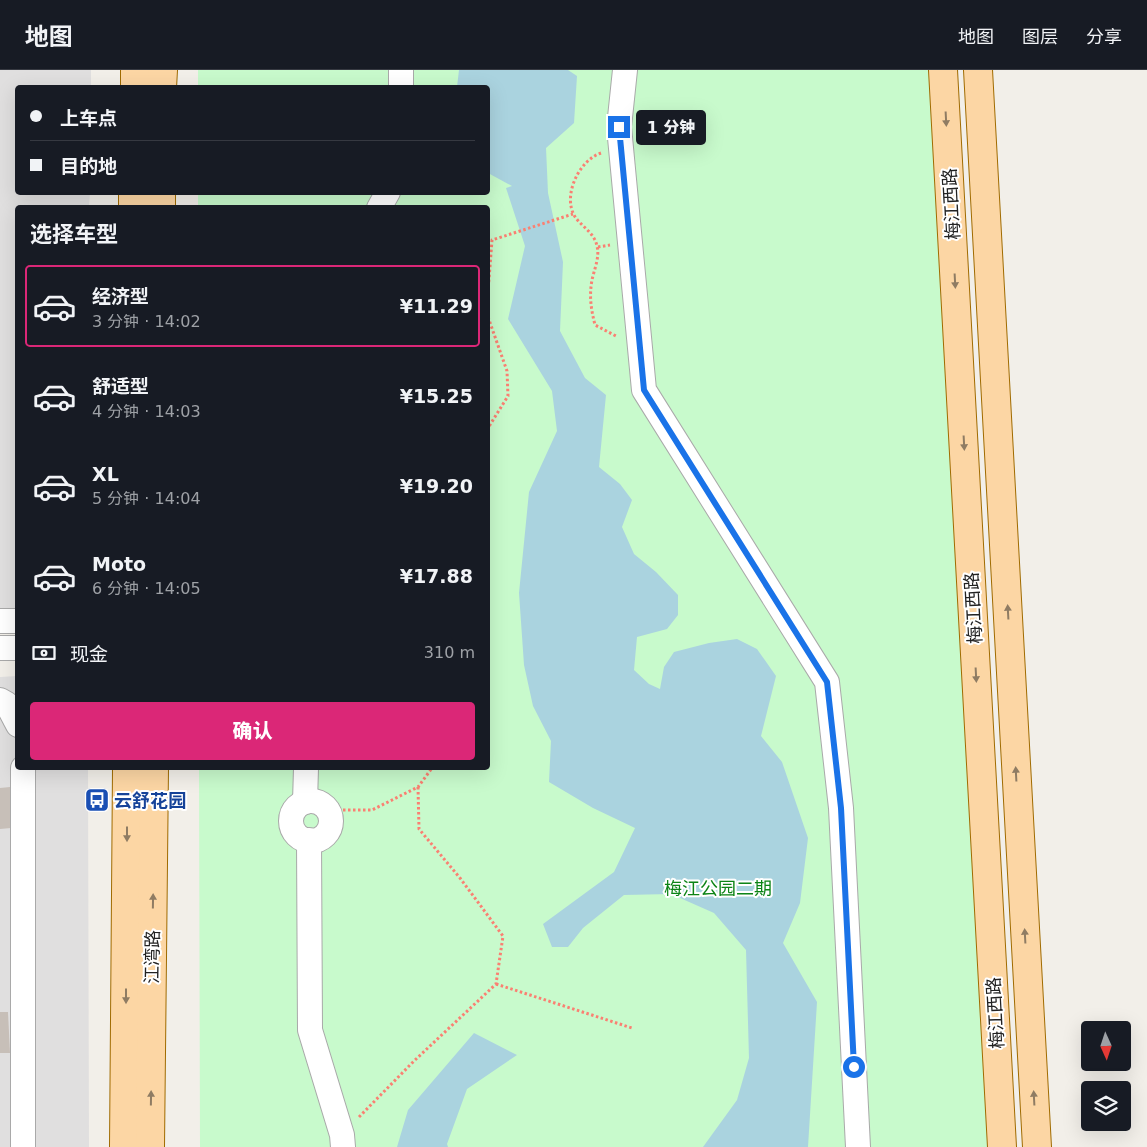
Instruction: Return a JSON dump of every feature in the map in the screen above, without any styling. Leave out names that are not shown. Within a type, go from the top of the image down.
[{"type":"main road","points":[[135,70],[135,85]]},
{"type":"main road","points":[[162,70],[162,85]]},
{"type":"main road","name":"梅江西路","points":[[943,70],[1002,1147]]},
{"type":"main road","name":"梅江西路","points":[[978,70],[1037,1147]]},
{"type":"main road","name":"江湾路","points":[[124,1147],[127,770]]},
{"type":"main road","name":"江湾路","points":[[150,1147],[154,770]]},
{"type":"street","points":[[401,70],[401,85]]},
{"type":"street","points":[[625,70],[619,127],[644,390],[827,682],[841,808],[858,1147]]},
{"type":"street","points":[[0,621],[15,621]]},
{"type":"street","points":[[0,648],[15,648]]},
{"type":"street","points":[[0,700],[8,704],[15,719]]},
{"type":"street","points":[[23,770],[23,1147]]},
{"type":"street","points":[[305,802],[306,770]]},
{"type":"street","points":[[305,802],[318,802],[328,810],[331,816],[330,829],[321,838],[309,840],[297,834],[292,823],[295,810],[305,802]]},
{"type":"street","points":[[309,840],[310,1030],[343,1141]]},
{"type":"path","points":[[621,146],[596,154],[578,173],[570,192],[573,214],[590,231],[598,247],[590,302],[596,325],[614,336],[639,338]]},
{"type":"path","points":[[490,266],[492,240],[573,214]]},
{"type":"path","points":[[490,323],[507,371],[508,396],[490,425]]},
{"type":"path","points":[[328,810],[372,810],[418,787],[431,770]]},
{"type":"path","points":[[343,1141],[414,1061],[496,984],[502,936],[460,878],[419,829],[418,787]]},
{"type":"path","points":[[496,984],[632,1028]]},
{"type":"shaded area","points":[[0,70],[91,70],[91,85],[15,85],[15,195],[90,195],[89,205],[15,205],[15,613],[0,613]]},
{"type":"shaded area","name":"云舒花园","points":[[15,676],[15,770],[88,770],[89,1147],[0,1147],[0,677]]},
{"type":"green space","name":"梅江公园二期","points":[[198,70],[938,70],[989,1147],[200,1147],[199,770],[490,770],[490,205],[198,205],[198,195],[490,195],[490,85],[198,85]]},
{"type":"water","points":[[459,70],[568,70],[577,76],[574,123],[546,148],[548,193],[563,262],[560,331],[585,378],[606,395],[599,467],[620,484],[632,500],[622,527],[634,554],[656,572],[678,595],[678,615],[667,629],[637,637],[634,670],[649,684],[660,689],[664,667],[674,652],[709,643],[737,639],[757,649],[776,676],[761,736],[782,762],[808,838],[800,903],[783,943],[817,1002],[808,1147],[703,1147],[737,1100],[749,1058],[746,950],[714,913],[671,894],[624,895],[583,928],[568,947],[552,947],[543,924],[614,872],[635,828],[593,808],[549,782],[551,741],[533,706],[524,665],[519,593],[529,492],[557,431],[552,391],[508,319],[525,246],[506,188],[512,186],[490,174],[490,85],[457,85]]},
{"type":"water","points":[[474,1033],[517,1055],[467,1089],[447,1144],[448,1147],[397,1147],[408,1110]]},
{"type":"building","points":[[10,787],[11,828],[0,829],[0,788]]},
{"type":"building","points":[[0,1012],[8,1012],[10,1053],[0,1053]]},
{"type":"place","name":"云舒花园","points":[[97,800]]},
{"type":"route","points":[[619,127],[644,390],[827,682],[841,808],[854,1067]]}]
